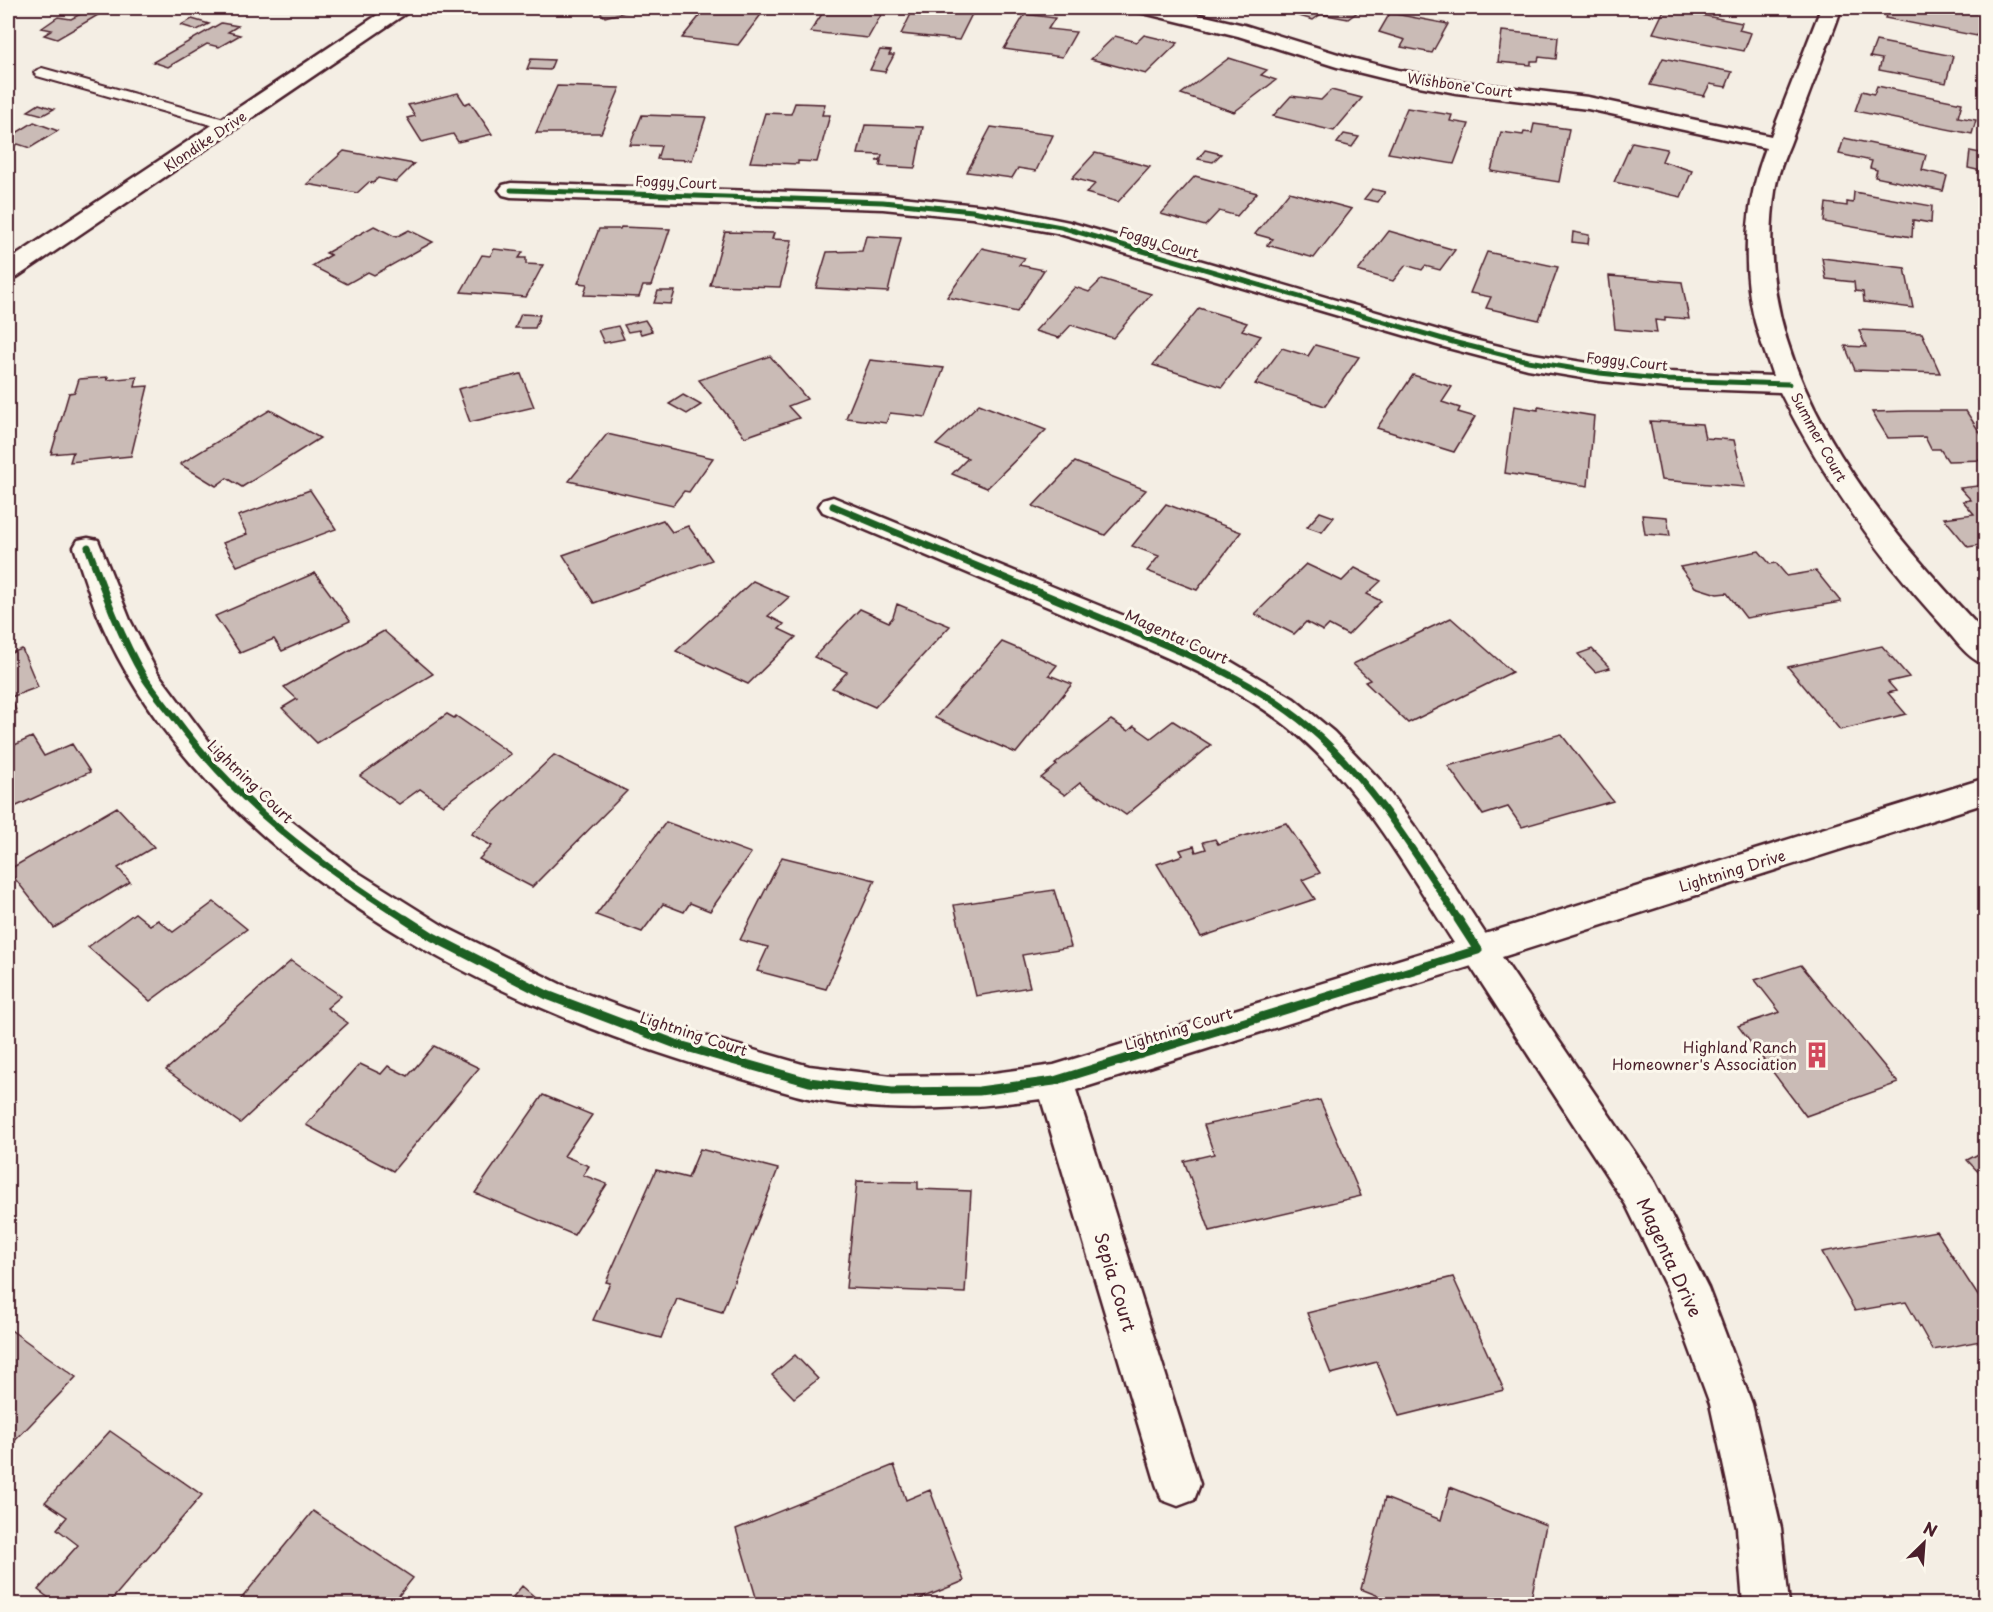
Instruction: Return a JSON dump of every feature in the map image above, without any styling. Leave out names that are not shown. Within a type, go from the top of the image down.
[{"type":"street","name":"Klondike Drive","points":[[8,272],[401,8]]},
{"type":"street","name":"Wishbone Court","points":[[1146,8],[1244,31],[1344,63],[1398,76],[1456,87],[1588,103],[1779,144]]},
{"type":"street","name":"Summer Court","points":[[1831,8],[1779,144],[1764,190],[1758,238],[1762,290],[1776,347],[1789,384],[1823,451],[1864,514],[1923,588],[1986,654]]},
{"type":"street","name":"Foggy Court","points":[[511,190],[883,202],[1004,214],[1061,227],[1453,342],[1528,361],[1600,374],[1667,380],[1789,384]]},
{"type":"street","name":"Magenta Court","points":[[832,506],[1209,663],[1267,696],[1322,738],[1369,789],[1479,950]]},
{"type":"street","name":"Lightning Court","points":[[88,547],[115,620],[145,678],[200,752],[264,818],[342,879],[433,938],[547,995],[676,1044],[809,1082],[903,1092],[978,1091],[1054,1081],[1479,950]]},
{"type":"street","name":"Lightning Drive","points":[[1479,950],[1986,790]]},
{"type":"street","name":"Magenta Drive","points":[[1479,950],[1640,1193],[1688,1288],[1731,1404],[1759,1528],[1766,1605]]},
{"type":"street","name":"Sepia Court","points":[[1054,1081],[1178,1484]]},
{"type":"lane","points":[[42,73],[229,125]]},
{"type":"building","points":[[92,8],[110,8],[57,39],[44,35],[52,30],[42,28],[58,17],[71,19]]},
{"type":"building","points":[[596,8],[641,8],[605,17]]},
{"type":"building","points":[[706,8],[766,8],[738,45],[682,38]]},
{"type":"building","points":[[826,8],[885,8],[868,38],[810,32]]},
{"type":"building","points":[[932,8],[975,8],[959,40],[901,34],[911,14],[927,16]]},
{"type":"building","points":[[1291,8],[1363,8],[1348,19],[1321,14],[1313,20],[1285,12]]},
{"type":"building","points":[[1665,8],[1742,23],[1739,30],[1751,33],[1744,51],[1653,33]]},
{"type":"building","points":[[1889,8],[1965,8],[1984,11],[1977,36],[1885,18]]},
{"type":"building","points":[[1390,13],[1448,24],[1432,53],[1401,47],[1405,40],[1379,32]]},
{"type":"building","points":[[1025,14],[1055,18],[1048,29],[1076,32],[1062,57],[1004,49]]},
{"type":"building","points":[[192,19],[209,24],[197,30],[181,25]]},
{"type":"building","points":[[221,23],[238,26],[228,32],[240,35],[219,47],[207,44],[168,67],[153,62]]},
{"type":"building","points":[[1502,31],[1558,37],[1556,59],[1539,57],[1538,61],[1531,61],[1531,65],[1498,62]]},
{"type":"building","points":[[1144,35],[1178,43],[1146,74],[1091,59],[1115,36],[1137,42]]},
{"type":"building","points":[[1876,41],[1953,56],[1946,83],[1879,70],[1882,59],[1870,57]]},
{"type":"building","points":[[880,50],[891,51],[889,55],[894,55],[885,72],[870,70]]},
{"type":"building","points":[[1229,58],[1267,70],[1261,75],[1276,80],[1234,112],[1181,94]]},
{"type":"building","points":[[1663,58],[1732,72],[1726,87],[1710,84],[1704,96],[1650,85]]},
{"type":"building","points":[[531,59],[554,60],[550,70],[527,69]]},
{"type":"building","points":[[557,86],[620,88],[601,133],[536,133]]},
{"type":"building","points":[[1877,86],[1962,103],[1958,117],[1976,120],[1972,134],[1855,111],[1862,91],[1874,94]]},
{"type":"building","points":[[1331,90],[1362,98],[1334,131],[1273,116],[1291,96],[1321,100]]},
{"type":"building","points":[[458,93],[465,104],[470,102],[492,134],[458,142],[453,134],[422,142],[407,118],[415,116],[408,105]]},
{"type":"building","points":[[795,103],[825,104],[822,115],[830,115],[817,162],[798,161],[798,164],[750,162],[765,113],[791,114]]},
{"type":"building","points":[[39,104],[54,109],[43,115],[28,111]]},
{"type":"building","points":[[1407,108],[1452,115],[1450,121],[1469,124],[1454,164],[1388,153]]},
{"type":"building","points":[[642,115],[706,117],[692,160],[657,159],[661,146],[630,145]]},
{"type":"building","points":[[34,122],[58,131],[30,148],[18,144],[8,150],[8,138]]},
{"type":"building","points":[[1534,124],[1569,129],[1559,182],[1491,171],[1501,132],[1523,135],[1524,132],[1532,133]]},
{"type":"building","points":[[865,125],[923,127],[915,168],[880,166],[881,161],[876,161],[881,159],[882,155],[858,154]]},
{"type":"building","points":[[991,127],[1053,135],[1036,171],[1018,168],[1012,178],[967,172]]},
{"type":"building","points":[[1344,134],[1359,137],[1352,147],[1337,143]]},
{"type":"building","points":[[1844,138],[1926,155],[1922,170],[1947,176],[1943,191],[1875,177],[1877,170],[1870,168],[1872,161],[1839,154]]},
{"type":"building","points":[[1632,142],[1667,149],[1662,161],[1692,171],[1681,197],[1614,182]]},
{"type":"building","points":[[1205,150],[1221,154],[1213,162],[1198,159]]},
{"type":"building","points":[[344,151],[414,164],[396,182],[378,178],[373,183],[369,182],[357,193],[307,184]]},
{"type":"building","points":[[1970,151],[1986,154],[1986,172],[1968,168]]},
{"type":"building","points":[[1095,153],[1150,167],[1118,202],[1086,193],[1095,184],[1072,178]]},
{"type":"building","points":[[1195,176],[1257,193],[1237,216],[1219,211],[1205,226],[1161,214]]},
{"type":"building","points":[[1372,189],[1385,192],[1378,202],[1364,199]]},
{"type":"building","points":[[1289,192],[1352,209],[1314,258],[1267,245],[1273,239],[1255,234]]},
{"type":"building","points":[[1854,192],[1932,206],[1931,223],[1913,220],[1912,237],[1824,222],[1826,203],[1847,206],[1847,202],[1853,203]]},
{"type":"building","points":[[374,226],[396,237],[409,230],[433,242],[374,275],[368,272],[347,284],[312,266],[331,255],[326,253]]},
{"type":"building","points":[[621,227],[670,229],[651,286],[643,286],[639,297],[584,295],[587,284],[578,283],[599,229],[620,229]]},
{"type":"building","points":[[1389,231],[1455,250],[1440,270],[1425,266],[1422,270],[1406,265],[1393,281],[1358,271]]},
{"type":"building","points":[[725,232],[774,233],[772,239],[792,240],[780,287],[710,285]]},
{"type":"building","points":[[1573,232],[1589,235],[1588,244],[1572,242]]},
{"type":"building","points":[[866,236],[901,238],[888,292],[816,288],[827,252],[862,251]]},
{"type":"building","points":[[982,248],[1025,258],[1019,265],[1044,270],[1017,312],[947,297]]},
{"type":"building","points":[[494,249],[523,252],[519,258],[526,258],[526,264],[543,265],[526,297],[461,292],[482,255],[490,256]]},
{"type":"building","points":[[1487,252],[1558,267],[1539,320],[1486,308],[1491,297],[1470,293]]},
{"type":"building","points":[[1822,258],[1905,268],[1913,308],[1864,302],[1863,292],[1855,291],[1854,282],[1826,279]]},
{"type":"building","points":[[1609,276],[1682,282],[1689,319],[1665,317],[1665,321],[1655,320],[1657,333],[1615,329]]},
{"type":"building","points":[[1102,279],[1151,294],[1113,338],[1071,325],[1059,338],[1035,331],[1075,287],[1089,292]]},
{"type":"building","points":[[658,291],[675,291],[671,304],[654,303]]},
{"type":"building","points":[[1199,308],[1247,323],[1242,330],[1261,336],[1222,387],[1153,365]]},
{"type":"building","points":[[521,314],[540,315],[535,328],[515,328]]},
{"type":"building","points":[[645,320],[652,331],[641,334],[639,330],[628,332],[624,325]]},
{"type":"building","points":[[618,326],[624,339],[604,343],[598,330]]},
{"type":"building","points":[[1859,330],[1922,333],[1940,373],[1855,370],[1845,346],[1866,347]]},
{"type":"building","points":[[1315,345],[1359,357],[1325,406],[1255,384],[1282,348],[1308,356]]},
{"type":"building","points":[[770,356],[807,399],[788,406],[799,418],[745,437],[699,380]]},
{"type":"building","points":[[870,360],[944,368],[926,417],[890,413],[886,423],[846,418]]},
{"type":"building","points":[[521,374],[534,407],[470,422],[458,389]]},
{"type":"building","points":[[1413,375],[1452,387],[1442,402],[1460,408],[1458,412],[1475,417],[1454,452],[1377,428]]},
{"type":"building","points":[[108,377],[107,380],[137,377],[135,387],[148,386],[131,456],[70,462],[73,452],[51,454],[69,393],[75,392],[79,379]]},
{"type":"building","points":[[683,395],[701,405],[687,414],[669,404]]},
{"type":"building","points":[[979,404],[1046,430],[987,488],[952,474],[968,458],[936,445]]},
{"type":"building","points":[[1514,406],[1538,410],[1538,407],[1594,416],[1588,486],[1505,473]]},
{"type":"building","points":[[270,410],[320,438],[242,487],[227,478],[216,486],[180,464]]},
{"type":"building","points":[[1966,411],[1986,442],[1986,460],[1948,461],[1940,449],[1931,449],[1925,437],[1888,438],[1872,412]]},
{"type":"building","points":[[1650,421],[1702,424],[1705,438],[1734,440],[1745,487],[1661,480]]},
{"type":"building","points":[[607,434],[713,458],[689,492],[684,491],[673,505],[569,481]]},
{"type":"building","points":[[1075,462],[1146,490],[1105,535],[1033,506]]},
{"type":"building","points":[[1986,485],[1986,544],[1968,547],[1944,518],[1974,514],[1963,501],[1971,500],[1960,488]]},
{"type":"building","points":[[310,490],[336,529],[237,566],[223,543],[247,534],[238,516]]},
{"type":"building","points":[[1166,504],[1241,532],[1197,590],[1147,571],[1159,556],[1132,546]]},
{"type":"building","points":[[1320,512],[1334,517],[1322,532],[1307,527]]},
{"type":"building","points":[[1642,515],[1667,517],[1670,536],[1645,534]]},
{"type":"building","points":[[663,520],[672,532],[688,526],[712,560],[594,603],[563,555]]},
{"type":"building","points":[[1759,551],[1770,564],[1776,563],[1787,576],[1816,571],[1841,602],[1746,618],[1727,593],[1717,594],[1695,587],[1680,567]]},
{"type":"building","points":[[1306,564],[1342,581],[1355,568],[1381,581],[1367,594],[1381,601],[1348,635],[1329,625],[1323,631],[1306,622],[1294,634],[1255,614]]},
{"type":"building","points":[[315,573],[350,621],[282,651],[274,639],[240,653],[215,616]]},
{"type":"building","points":[[753,581],[789,597],[768,616],[784,624],[779,629],[796,637],[748,684],[676,651]]},
{"type":"building","points":[[897,604],[950,626],[875,707],[832,688],[847,672],[814,657],[860,609],[889,622]]},
{"type":"building","points":[[1451,618],[1512,672],[1408,723],[1365,682],[1370,680],[1353,664]]},
{"type":"building","points":[[384,631],[433,674],[317,743],[282,708],[297,699],[284,687]]},
{"type":"building","points":[[1002,642],[1057,665],[1049,675],[1072,684],[1016,753],[935,718]]},
{"type":"building","points":[[1882,646],[1909,677],[1888,682],[1896,691],[1888,693],[1906,714],[1840,730],[1788,667]]},
{"type":"building","points":[[22,649],[38,687],[11,697],[17,713],[8,717],[8,654]]},
{"type":"building","points":[[1592,649],[1610,668],[1595,672],[1578,654]]},
{"type":"building","points":[[447,714],[454,718],[456,716],[511,754],[443,805],[420,789],[399,804],[360,776]]},
{"type":"building","points":[[1111,720],[1128,731],[1134,726],[1151,738],[1173,721],[1211,745],[1126,815],[1080,783],[1065,795],[1041,778],[1057,765],[1055,764]]},
{"type":"building","points":[[1561,734],[1613,801],[1522,827],[1508,807],[1483,815],[1448,766]]},
{"type":"building","points":[[32,737],[44,756],[72,744],[90,772],[8,810],[8,748]]},
{"type":"building","points":[[554,755],[627,791],[532,887],[479,859],[492,846],[471,834]]},
{"type":"building","points":[[117,807],[154,847],[118,868],[130,882],[54,928],[8,870]]},
{"type":"building","points":[[666,822],[751,853],[710,911],[690,903],[684,912],[663,904],[642,932],[596,915]]},
{"type":"building","points":[[1286,823],[1320,873],[1302,880],[1315,899],[1201,937],[1157,864],[1183,855],[1180,850],[1194,846],[1196,852],[1206,849],[1203,842],[1215,839],[1218,844]]},
{"type":"building","points":[[782,857],[875,880],[826,989],[757,971],[768,947],[740,940]]},
{"type":"building","points":[[1054,890],[1071,947],[1022,955],[1030,987],[976,996],[954,905]]},
{"type":"building","points":[[214,902],[247,929],[150,1001],[88,947],[135,913],[150,925],[158,920],[173,932]]},
{"type":"building","points":[[291,961],[341,996],[327,1008],[348,1023],[240,1123],[166,1070]]},
{"type":"building","name":"Highland Ranch Homeowner's Association","points":[[1801,965],[1898,1083],[1806,1116],[1738,1026],[1780,1012],[1755,980]]},
{"type":"building","points":[[434,1046],[479,1068],[393,1171],[306,1125],[360,1064],[381,1074],[388,1066],[408,1076]]},
{"type":"building","points":[[543,1095],[592,1115],[564,1156],[589,1166],[583,1175],[607,1184],[574,1235],[475,1193]]},
{"type":"building","points":[[1320,1100],[1361,1196],[1210,1231],[1184,1161],[1214,1154],[1204,1125]]},
{"type":"building","points":[[700,1149],[778,1169],[722,1312],[677,1299],[661,1338],[593,1320],[610,1283],[606,1282],[656,1170],[688,1178]]},
{"type":"building","points":[[1986,1150],[1986,1180],[1967,1160]]},
{"type":"building","points":[[857,1181],[918,1182],[918,1189],[971,1191],[965,1293],[846,1288]]},
{"type":"building","points":[[1936,1231],[1986,1308],[1986,1340],[1933,1350],[1906,1302],[1855,1311],[1822,1252]]},
{"type":"building","points":[[1453,1277],[1504,1390],[1399,1416],[1377,1362],[1331,1374],[1307,1313]]},
{"type":"building","points":[[8,1328],[76,1377],[8,1448]]},
{"type":"building","points":[[795,1355],[818,1379],[794,1398],[772,1375]]},
{"type":"building","points":[[110,1431],[202,1495],[108,1604],[57,1604],[38,1590],[78,1545],[57,1529],[67,1517],[45,1502]]},
{"type":"building","points":[[894,1465],[906,1500],[930,1490],[964,1581],[908,1604],[758,1604],[736,1529]]},
{"type":"building","points":[[1450,1487],[1546,1525],[1530,1604],[1399,1604],[1361,1589],[1385,1498],[1441,1520]]},
{"type":"building","points":[[313,1511],[413,1578],[392,1604],[237,1604]]},
{"type":"building","points":[[522,1586],[543,1604],[507,1604]]},
{"type":"cycle path","points":[[511,190],[883,202],[995,214],[1061,227],[1453,342],[1528,361],[1600,373],[1667,380],[1789,384]]},
{"type":"cycle path","points":[[88,547],[115,620],[145,678],[200,752],[264,818],[342,879],[433,937],[547,995],[676,1044],[809,1082],[892,1092],[979,1091],[1054,1081],[1478,950],[1406,840],[1367,788],[1323,740],[1283,707],[1209,663],[833,506]]},
{"type":"place","name":"Highland Ranch Homeowner's Association","points":[[1817,1055]]}]
